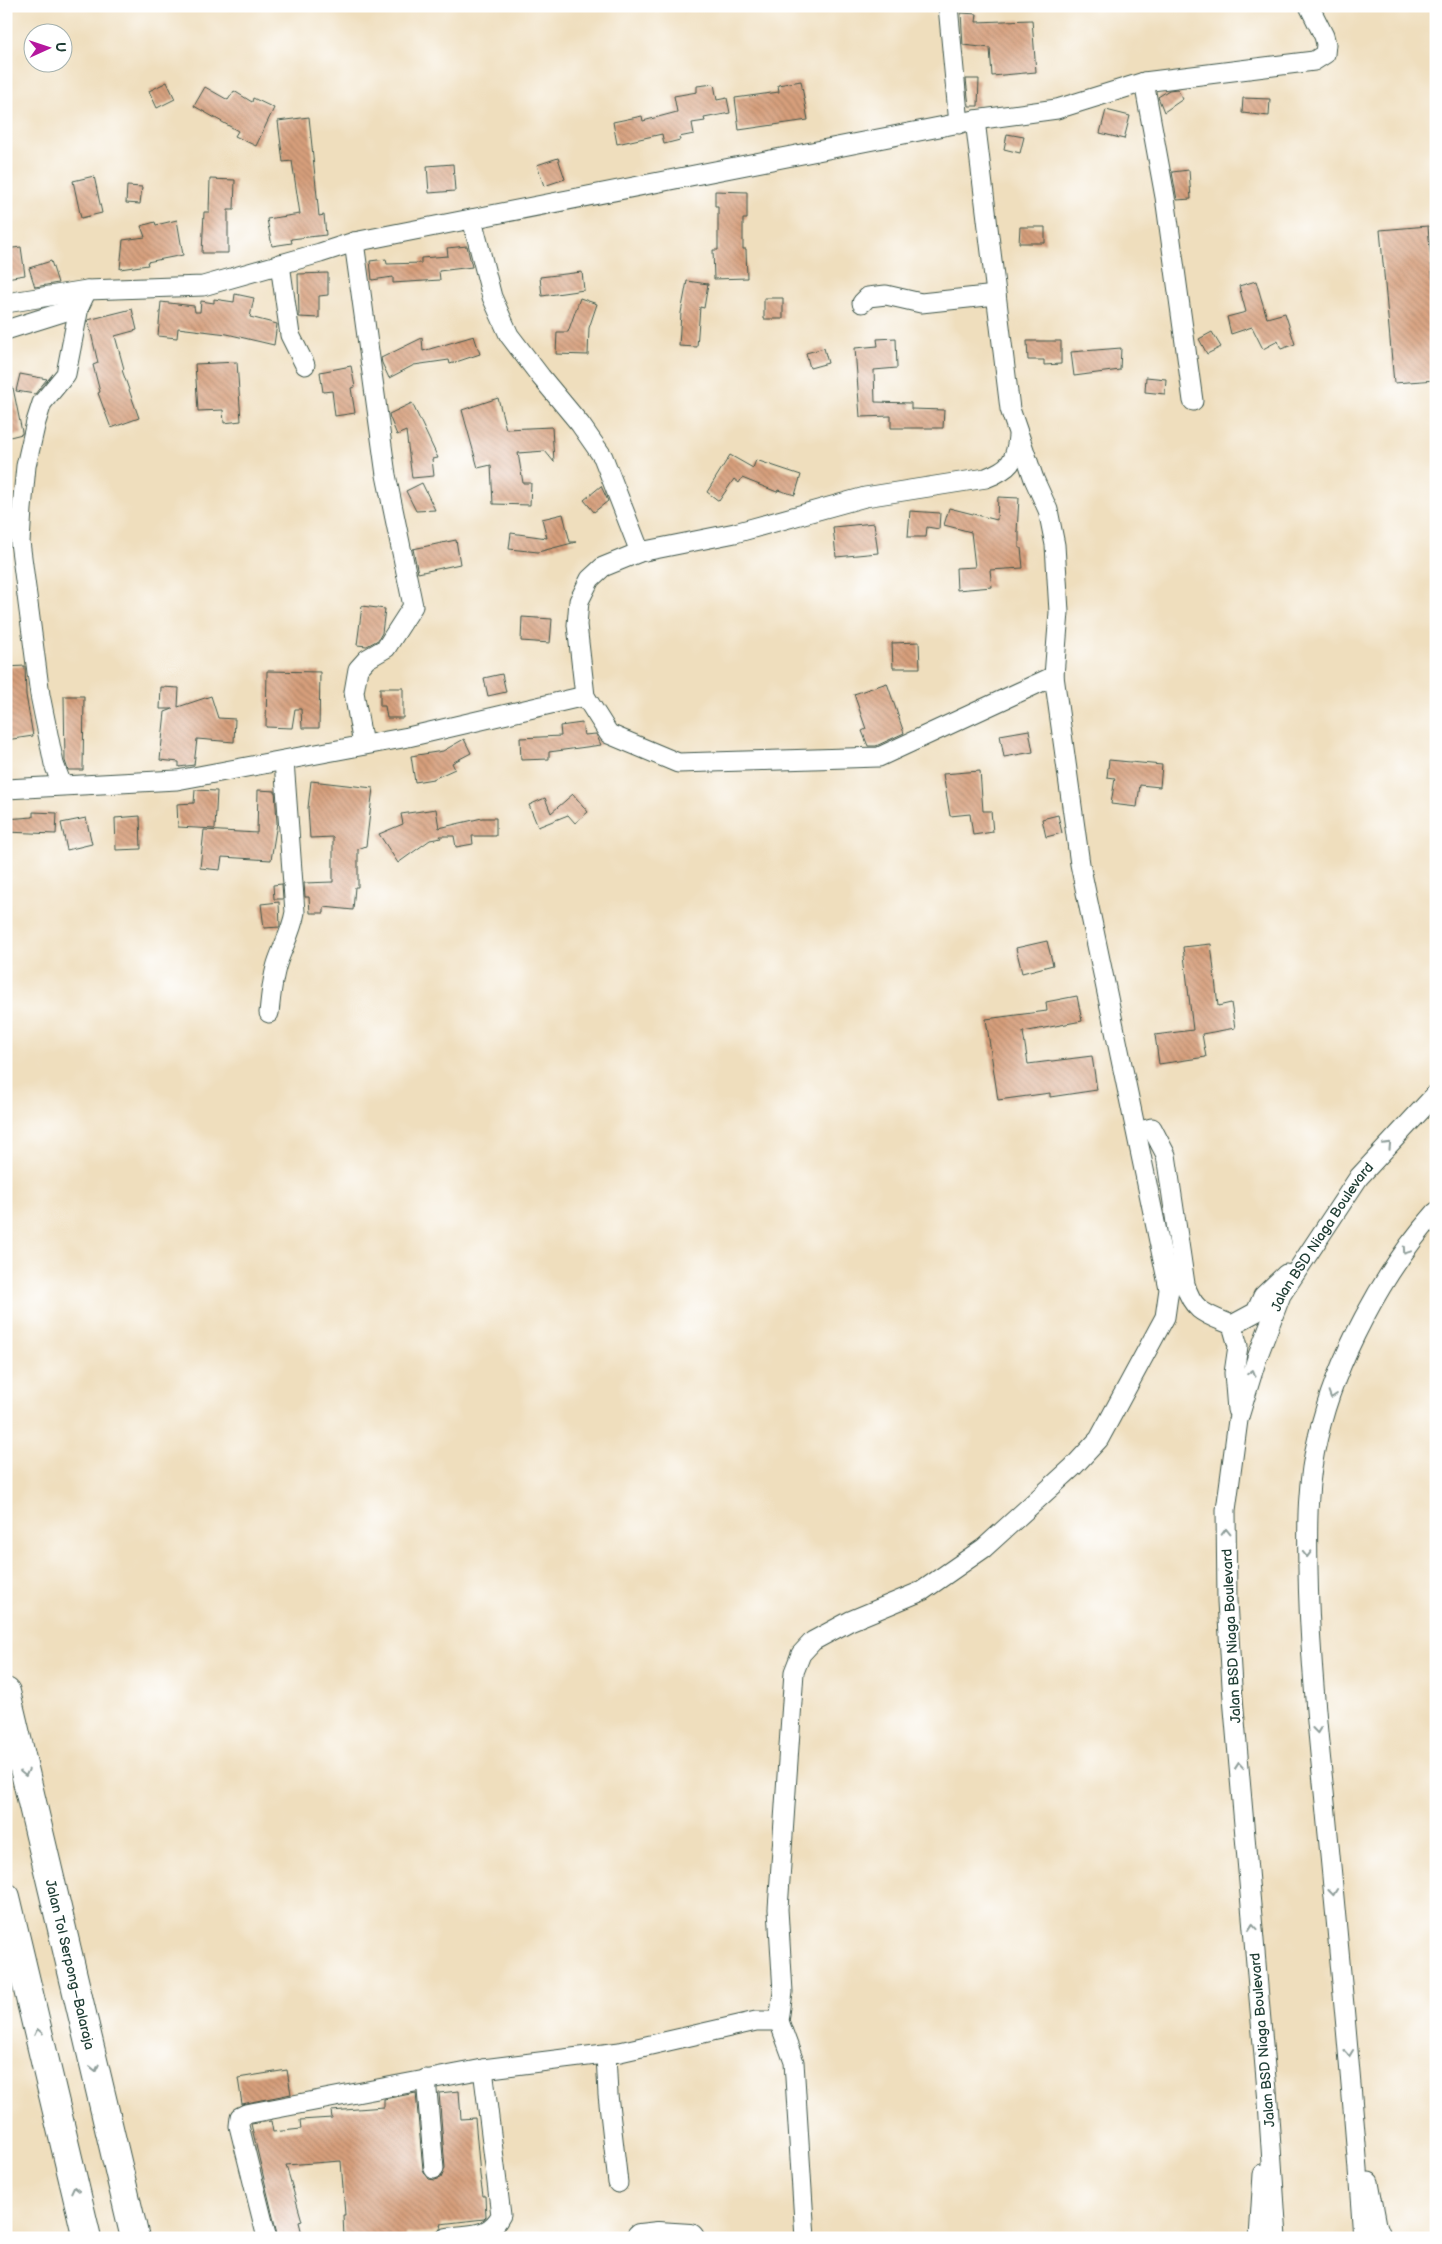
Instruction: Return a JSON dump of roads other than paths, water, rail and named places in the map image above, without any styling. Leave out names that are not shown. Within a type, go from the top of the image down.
[{"type":"main road","name":"Jalan Tol Serpong–Balaraja","points":[[6,1692],[135,2238]]},
{"type":"main road","points":[[6,1897],[87,2238]]},
{"type":"main road","points":[[640,2238],[658,2236],[690,2238]]},
{"type":"street","points":[[805,2238],[794,2062],[779,2021],[783,1992],[778,1909],[794,1672],[801,1654],[812,1641],[850,1621],[922,1590],[984,1548],[1044,1494],[1099,1439],[1164,1317],[1169,1300],[1169,1288],[1080,864],[1054,676],[1059,612],[1055,546],[1048,510],[1010,409],[996,295],[948,6]]},
{"type":"street","points":[[6,303],[83,299],[203,286],[354,242],[967,122],[1057,109],[1144,82],[1320,59],[1325,54],[1326,44],[1309,6]]},
{"type":"street","points":[[1144,82],[1165,197],[1192,401]]},
{"type":"street","points":[[472,219],[492,297],[509,335],[580,424],[603,457],[640,552]]},
{"type":"street","points":[[354,242],[386,475],[413,606],[386,648],[367,660],[358,669],[354,692],[363,745]]},
{"type":"street","points":[[280,264],[290,334],[305,366]]},
{"type":"street","points":[[862,303],[868,297],[886,296],[921,303],[996,295]]},
{"type":"street","points":[[6,330],[83,299]]},
{"type":"street","points":[[62,785],[54,764],[43,712],[20,542],[26,466],[36,422],[42,404],[66,374],[83,299]]},
{"type":"street","points":[[1018,434],[1013,461],[1000,473],[986,478],[865,497],[735,533],[640,552],[603,567],[590,579],[579,601],[576,625],[585,696],[609,734],[678,763],[879,757],[1054,676]]},
{"type":"street","points":[[6,789],[177,780],[408,738],[585,696]]},
{"type":"street","points":[[269,1013],[273,981],[278,961],[292,931],[296,912],[284,760]]},
{"type":"street","name":"Jalan BSD Niaga Boulevard","points":[[1277,2238],[1268,2102],[1232,1686],[1226,1510],[1238,1420],[1256,1358],[1280,1295],[1359,1177],[1436,1094]]},
{"type":"street","points":[[1137,1132],[1152,1128],[1166,1156],[1185,1284],[1189,1299],[1200,1312],[1232,1325]]},
{"type":"street","points":[[1363,2238],[1353,2095],[1313,1681],[1308,1598],[1307,1515],[1318,1437],[1341,1365],[1378,1292],[1422,1228],[1436,1212]]},
{"type":"street","points":[[1232,1325],[1256,1312],[1263,1296],[1308,1252]]},
{"type":"street","points":[[1232,1325],[1238,1346],[1234,1373],[1238,1420]]},
{"type":"street","points":[[267,2238],[240,2126],[240,2117],[246,2114],[483,2069],[606,2054],[756,2021],[779,2021]]},
{"type":"street","points":[[606,2054],[608,2095],[618,2183]]},
{"type":"street","points":[[445,2238],[487,2232],[495,2226],[501,2215],[483,2069]]},
{"type":"street","points":[[426,2079],[434,2169]]},
{"type":"street","points":[[1353,2095],[1377,2225],[1382,2238]]},
{"type":"street","points":[[1259,2238],[1268,2102]]}]
